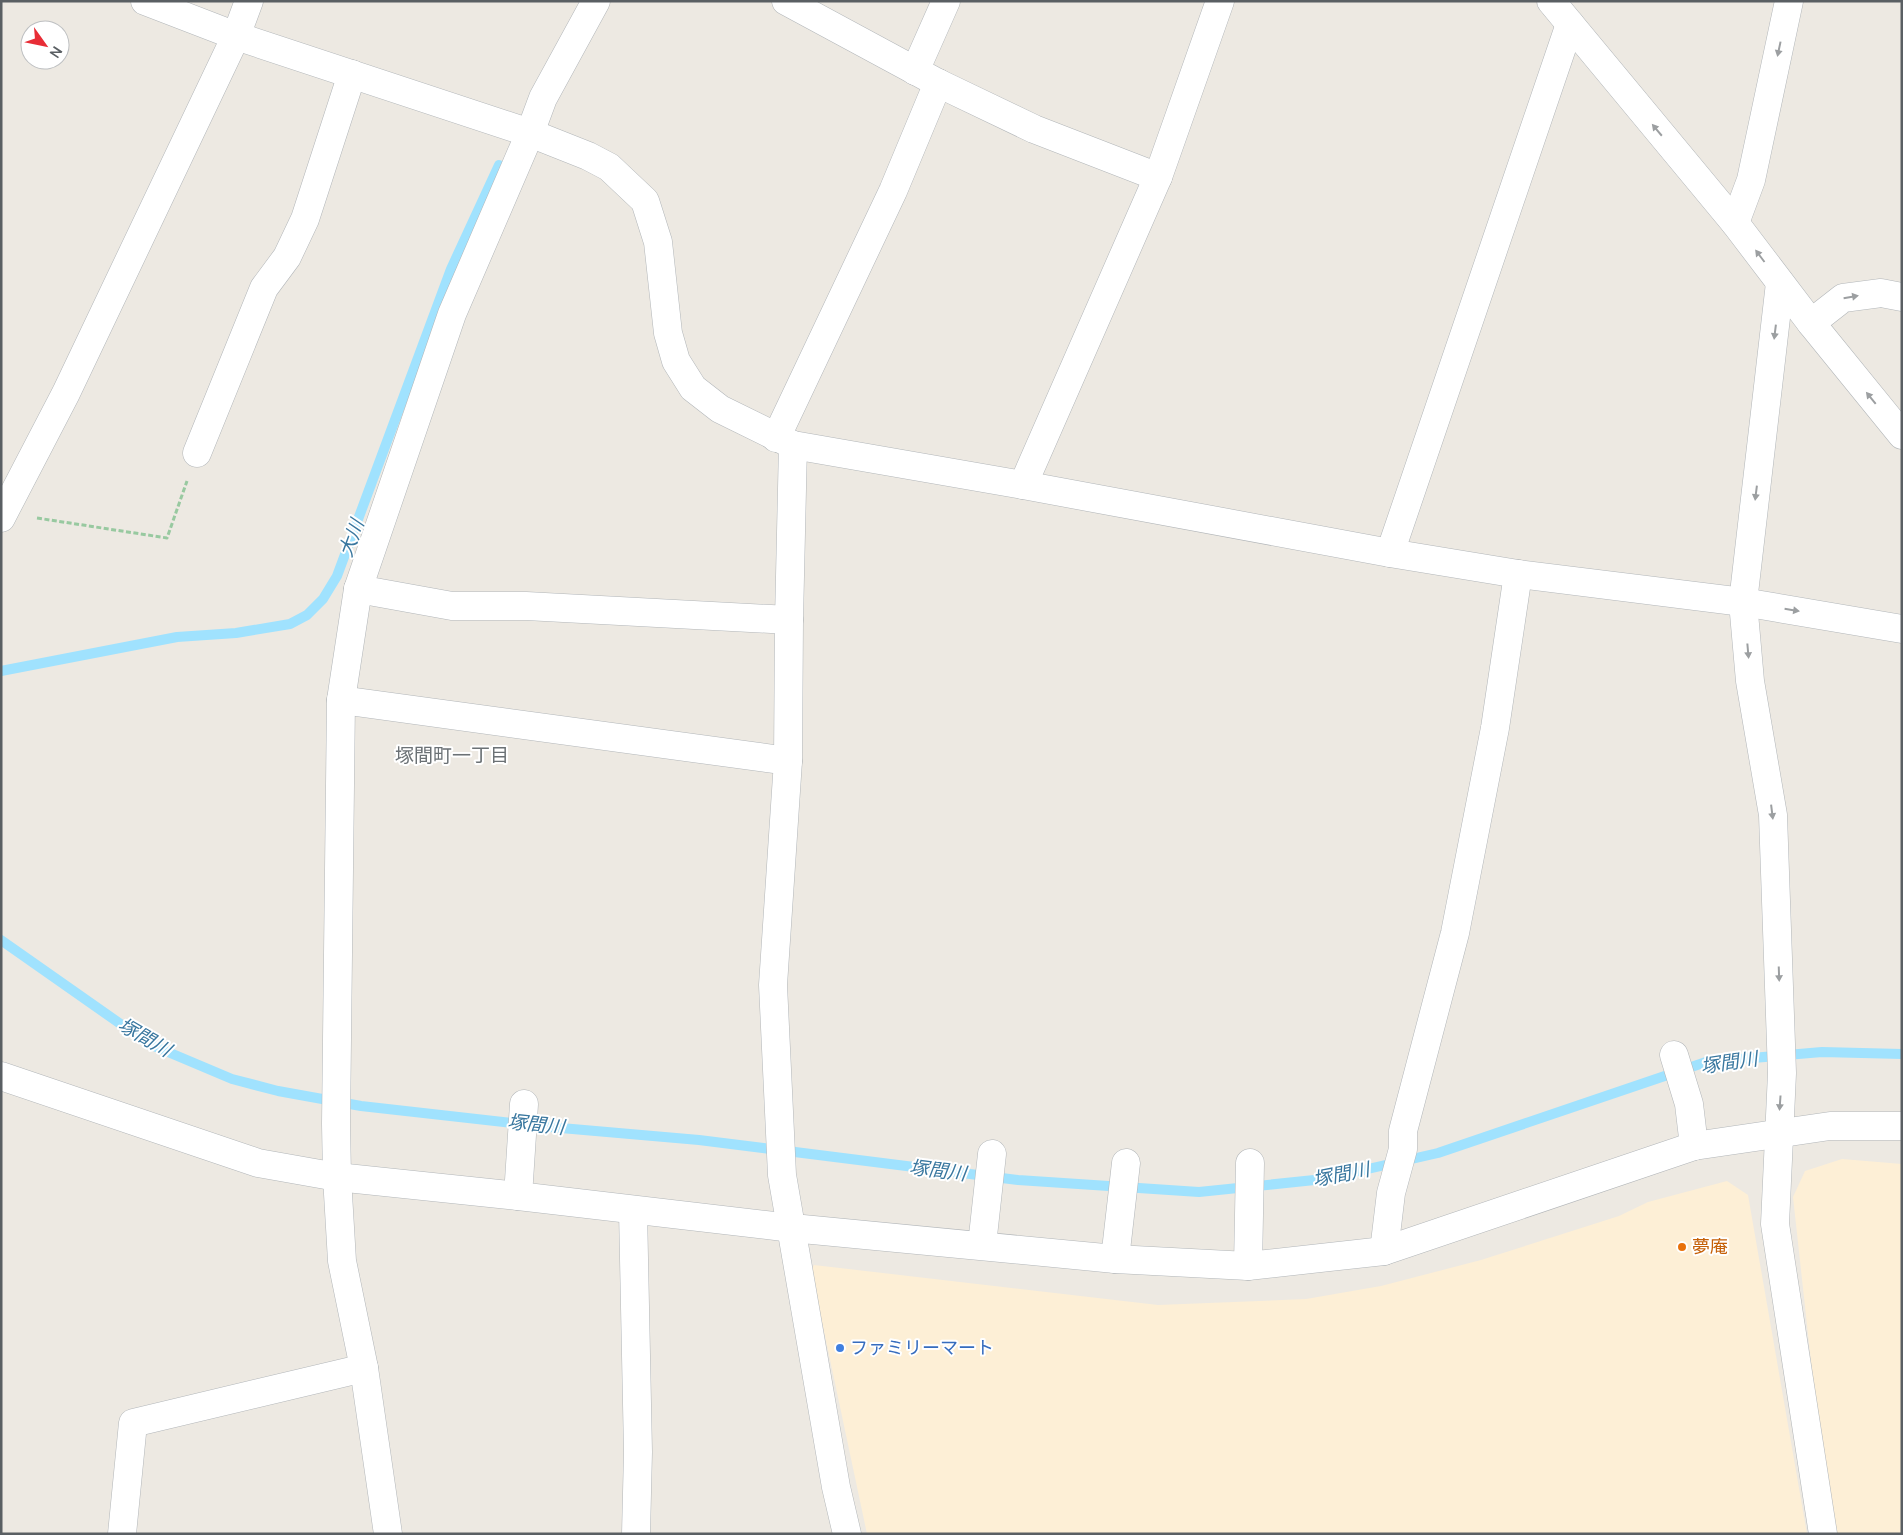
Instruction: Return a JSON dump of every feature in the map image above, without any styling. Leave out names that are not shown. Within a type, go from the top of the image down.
[{"type":"street","points":[[144,1],[236,36],[530,133],[588,156],[609,167],[645,201],[658,242],[668,333],[676,361],[693,388],[720,409],[785,442],[1390,554],[1518,574],[1744,602],[1902,629]]},
{"type":"street","points":[[3,516],[66,393],[236,36],[249,1]]},
{"type":"street","points":[[388,1534],[364,1368],[342,1261],[337,1177],[336,1077],[341,700],[358,589],[452,314],[530,133],[543,98],[596,1]]},
{"type":"street","points":[[786,1],[926,77],[1034,129],[1158,177]]},
{"type":"street","points":[[847,1534],[836,1487],[782,1175],[773,985],[788,761],[789,620],[785,442],[893,191],[946,1]]},
{"type":"street","points":[[1024,485],[1158,177],[1220,1]]},
{"type":"street","points":[[1551,1],[1735,224],[1811,323],[1902,436]]},
{"type":"street","points":[[1735,224],[1751,180],[1789,1]]},
{"type":"street","points":[[1390,554],[1570,24]]},
{"type":"street","points":[[197,453],[264,288],[286,257],[305,220],[352,74]]},
{"type":"street","points":[[1780,283],[1744,602],[1750,681],[1773,815],[1782,1073],[1775,1224],[1823,1534]]},
{"type":"street","points":[[1811,323],[1844,298],[1881,293],[1902,297]]},
{"type":"street","points":[[1384,1251],[1391,1193],[1403,1149],[1403,1131],[1455,932],[1495,728],[1518,574]]},
{"type":"street","points":[[358,589],[452,606],[526,606],[789,620]]},
{"type":"street","points":[[341,700],[788,761]]},
{"type":"street","points":[[1674,1055],[1689,1104],[1694,1146]]},
{"type":"street","points":[[1,1076],[258,1163],[337,1177],[792,1228],[1114,1259],[1248,1266],[1384,1251],[1694,1146],[1778,1132],[1830,1126],[1902,1126]]},
{"type":"street","points":[[518,1196],[524,1104]]},
{"type":"street","points":[[982,1245],[992,1154]]},
{"type":"street","points":[[1114,1259],[1126,1163]]},
{"type":"street","points":[[1248,1266],[1250,1163]]},
{"type":"street","points":[[633,1210],[638,1452],[636,1534]]},
{"type":"street","points":[[122,1534],[133,1424],[364,1368]]},
{"type":"path","points":[[3,516],[168,538],[197,453]]},
{"type":"shaded area","points":[[1842,1159],[1902,1164],[1902,1534],[1837,1534],[1815,1398],[1793,1197],[1805,1171]]},
{"type":"shaded area","points":[[1727,1181],[1748,1195],[1807,1534],[867,1534],[811,1270],[814,1265],[1158,1305],[1306,1299],[1381,1286],[1481,1260],[1619,1216],[1648,1202]]},
{"type":"waterway","name":"大川","points":[[1,671],[177,637],[236,633],[290,624],[307,615],[323,599],[337,576],[451,269],[499,165]]},
{"type":"waterway","name":"塚間川","points":[[1,940],[149,1044],[232,1079],[278,1091],[361,1106],[538,1126],[699,1140],[1018,1180],[1199,1192],[1324,1179],[1438,1153],[1706,1062],[1822,1052],[1902,1054]]},
{"type":"place","name":"夢庵","points":[[1682,1247]]},
{"type":"place","name":"ファミリーマート","points":[[840,1348]]},
{"type":"district","name":"塚間町一丁目","points":[[452,755]]}]
